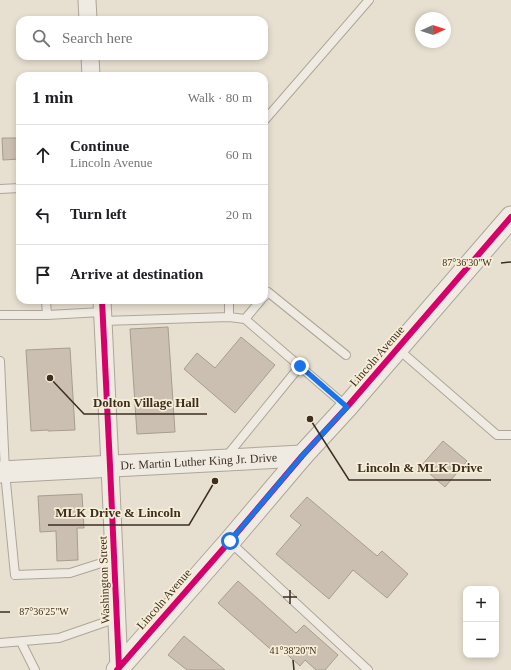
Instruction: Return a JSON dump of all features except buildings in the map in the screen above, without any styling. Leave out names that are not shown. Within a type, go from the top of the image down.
[{"type":"street","points":[[87,0],[88,16]]},
{"type":"street","points":[[90,60],[91,72]]},
{"type":"street","name":"Lincoln Avenue","points":[[118,669],[511,217]]},
{"type":"street","name":"Washington Street","points":[[102,311],[117,618],[118,669]]},
{"type":"street","name":"Dr. Martin Luther King Jr. Drive","points":[[3,472],[302,456]]},
{"type":"lane","points":[[268,116],[369,0]]},
{"type":"lane","points":[[0,189],[16,188]]},
{"type":"lane","points":[[268,292],[346,355]]},
{"type":"lane","points":[[46,304],[47,315]]},
{"type":"lane","points":[[229,304],[229,318]]},
{"type":"lane","points":[[245,319],[258,304]]},
{"type":"lane","points":[[0,315],[47,315],[102,311],[245,319],[347,407]]},
{"type":"lane","points":[[398,348],[497,435],[511,435]]},
{"type":"lane","points":[[0,361],[3,472],[15,575],[70,573],[114,559]]},
{"type":"lane","points":[[223,460],[300,366]]},
{"type":"lane","points":[[230,541],[368,670]]},
{"type":"lane","points":[[0,643],[59,638],[117,618]]},
{"type":"lane","points":[[22,642],[35,670]]},
{"type":"cycle path","points":[[117,670],[511,217]]},
{"type":"cycle path","points":[[102,304],[119,668]]},
{"type":"place","name":"Dolton Village Hall","points":[[50,378]]},
{"type":"place","name":"Lincoln & MLK Drive","points":[[310,419]]},
{"type":"place","name":"MLK Drive & Lincoln","points":[[215,481]]},
{"type":"route","points":[[230,541],[302,456],[347,407],[300,366]]}]
